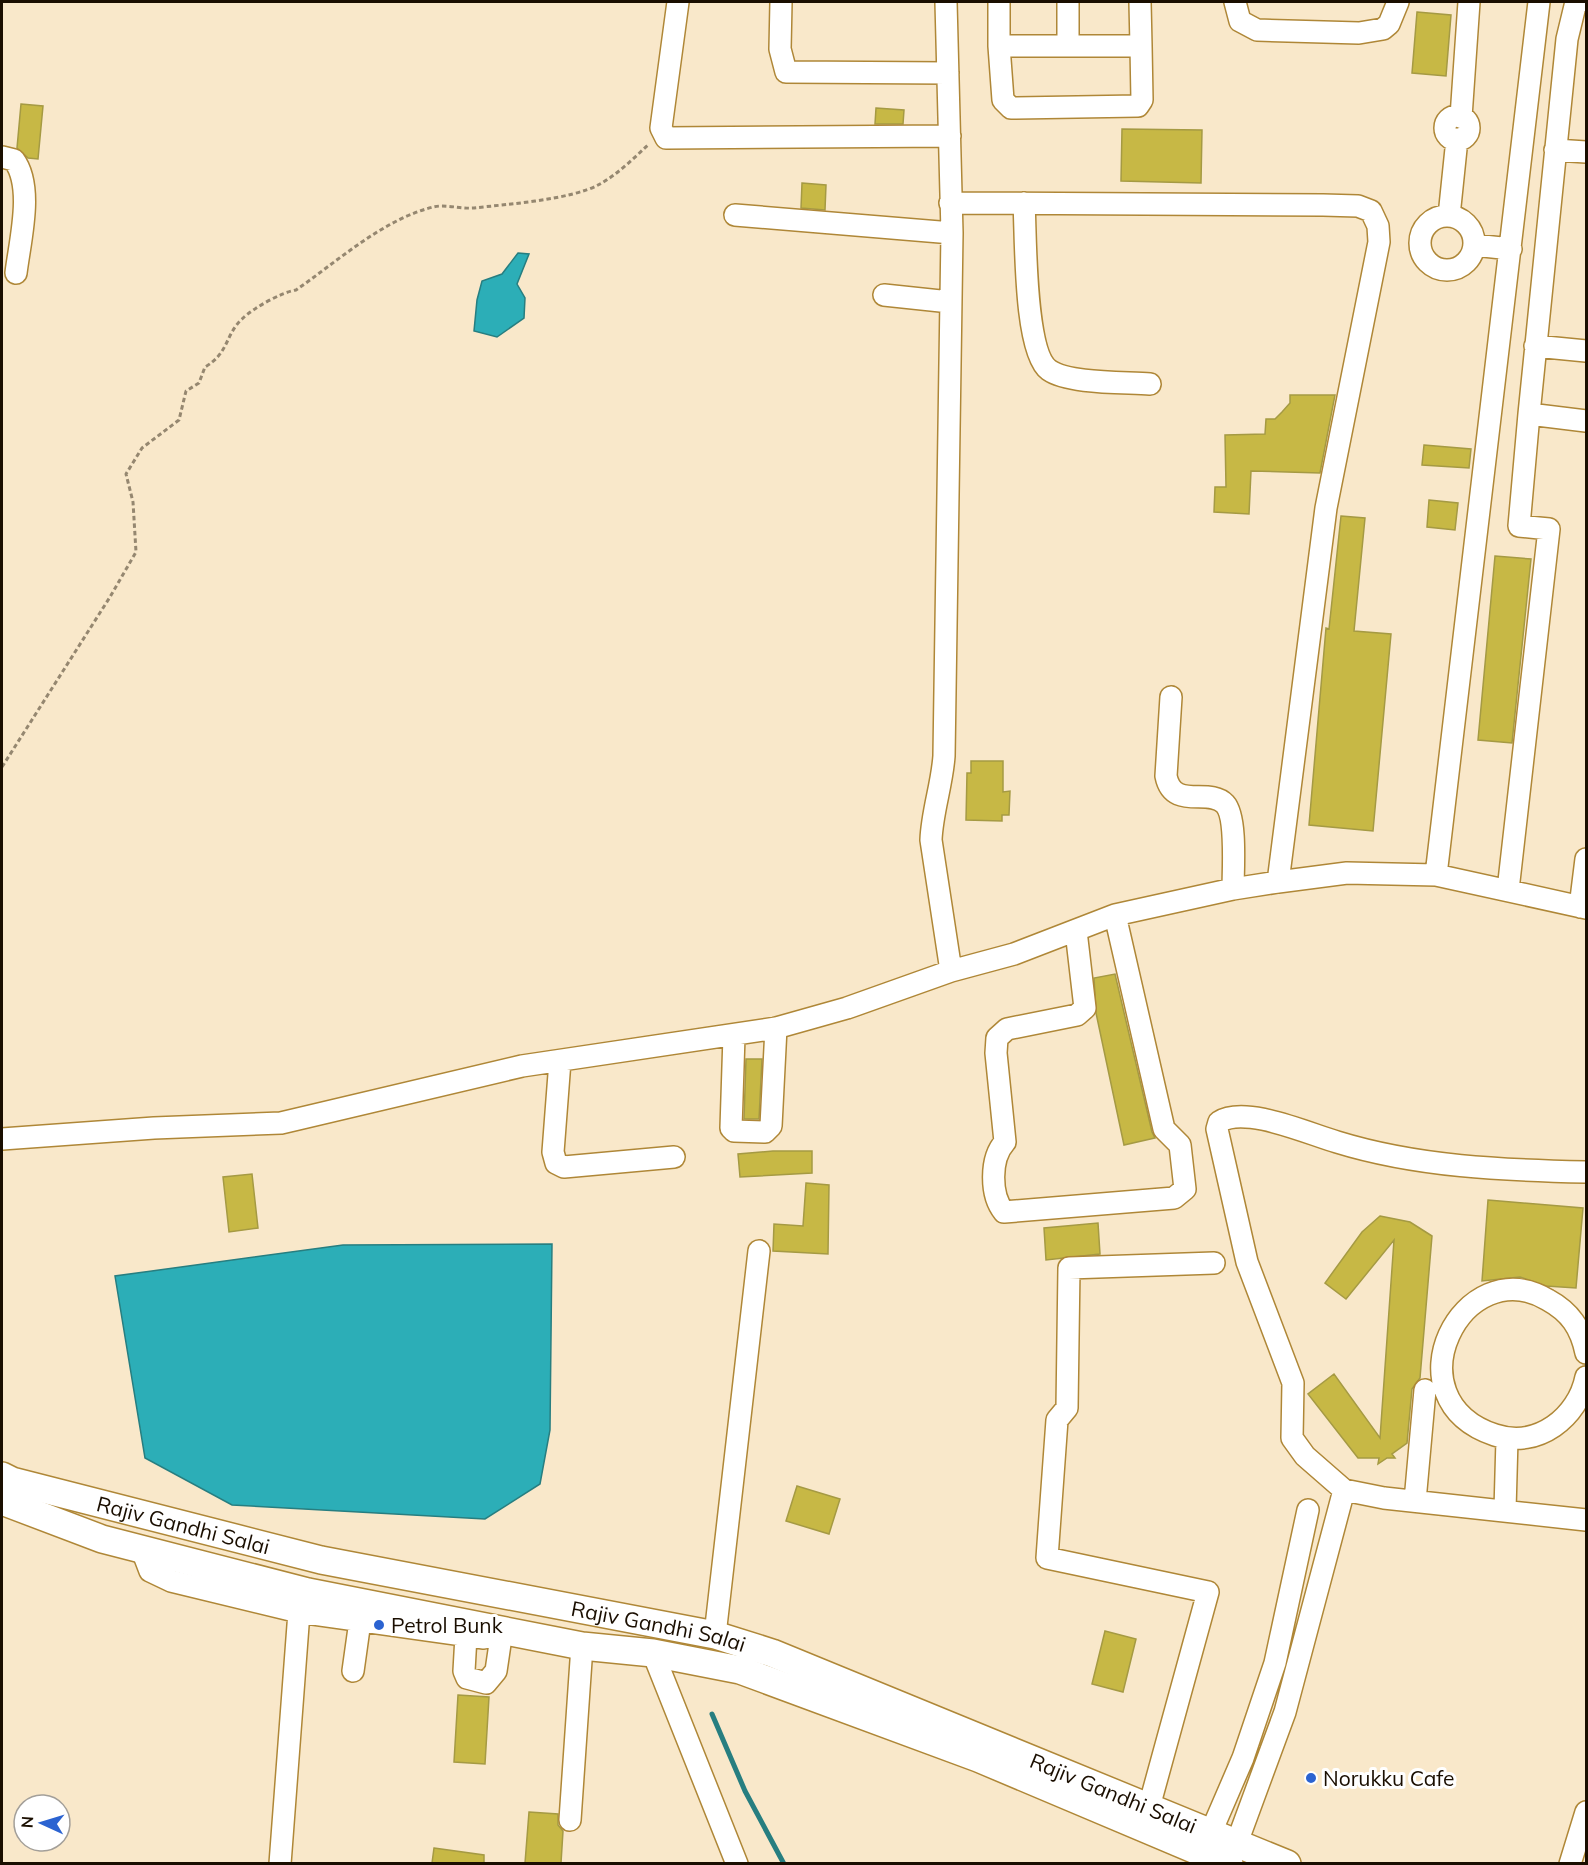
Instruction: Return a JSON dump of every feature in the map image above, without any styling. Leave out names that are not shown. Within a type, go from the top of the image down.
[{"type":"main road","name":"Rajiv Gandhi Salai","points":[[2,1476],[12,1481],[321,1560],[729,1651]]},
{"type":"main road","name":"Rajiv Gandhi Salai","points":[[2,1501],[102,1539],[142,1550],[308,1592],[512,1636],[653,1653],[729,1651],[772,1653],[993,1754],[1207,1842]]},
{"type":"main road","name":"Rajiv Gandhi Salai","points":[[993,1754],[1149,1807],[1232,1856],[1287,1863]]},
{"type":"street","points":[[678,2],[662,133],[671,139],[950,136]]},
{"type":"street","points":[[781,2],[780,49],[786,72],[948,73]]},
{"type":"street","points":[[946,2],[952,233],[944,756],[941,785],[932,819],[931,840],[951,971]]},
{"type":"street","points":[[999,2],[1003,100],[1011,108],[1138,106],[1142,100],[1140,2]]},
{"type":"street","points":[[1068,2],[1068,46]]},
{"type":"street","points":[[1235,2],[1240,21],[1257,30],[1359,33],[1383,29],[1389,24],[1398,2]]},
{"type":"street","points":[[1449,216],[1457,140],[1465,136],[1468,131],[1468,123],[1461,117],[1469,2]]},
{"type":"street","points":[[1436,876],[1539,2]]},
{"type":"street","points":[[1508,890],[1549,529],[1519,526],[1535,337],[1567,39],[1575,6],[1579,2]]},
{"type":"street","points":[[999,46],[1141,46]]},
{"type":"street","points":[[1555,150],[1587,152]]},
{"type":"street","points":[[2,157],[15,160],[21,170],[25,191],[16,273]]},
{"type":"street","points":[[950,203],[1358,206],[1371,212],[1378,226],[1379,242],[1375,268],[1346,399],[1326,508],[1278,882]]},
{"type":"street","points":[[1024,203],[1032,336],[1038,358],[1050,371],[1069,377],[1150,384]]},
{"type":"street","points":[[735,215],[952,233]]},
{"type":"street","points":[[1449,216],[1465,222],[1470,229],[1474,245],[1467,260],[1461,266],[1445,270],[1429,263],[1421,249],[1422,232],[1433,220],[1449,216]]},
{"type":"street","points":[[1474,245],[1511,249]]},
{"type":"street","points":[[884,295],[950,302]]},
{"type":"street","points":[[1502,324],[1535,337],[1587,351]]},
{"type":"street","points":[[1529,414],[1587,421]]},
{"type":"street","points":[[1171,697],[1168,786],[1179,794],[1224,803],[1231,820],[1233,889]]},
{"type":"street","points":[[2,1139],[154,1128],[281,1123],[522,1066],[776,1028],[847,1008],[951,971],[1014,954],[1115,915],[1233,889],[1278,882],[1347,873],[1436,876],[1583,908],[1587,859]]},
{"type":"street","points":[[1076,931],[1085,1008],[1077,1015],[1007,1029],[997,1038],[996,1053],[1005,1142],[995,1154],[994,1166],[998,1204],[1004,1212],[1174,1198],[1185,1189],[1186,1177],[1180,1145],[1164,1129],[1115,915]]},
{"type":"street","points":[[734,1036],[731,1128],[734,1131],[765,1132],[771,1126],[776,1028]]},
{"type":"street","points":[[560,1061],[553,1152],[556,1163],[564,1167],[674,1157]]},
{"type":"street","points":[[1587,1172],[1493,1170],[1402,1157],[1341,1143],[1266,1120],[1232,1117],[1219,1122],[1218,1143],[1247,1262],[1293,1383],[1292,1438],[1305,1456],[1344,1490],[1415,1501],[1587,1520]]},
{"type":"street","points":[[729,1651],[759,1251]]},
{"type":"street","points":[[1149,1807],[1208,1592],[1047,1558],[1057,1420],[1067,1408],[1069,1268],[1214,1263]]},
{"type":"street","points":[[1587,1353],[1583,1335],[1565,1310],[1538,1294],[1507,1290],[1478,1300],[1455,1320],[1442,1349],[1442,1380],[1454,1408],[1477,1429],[1506,1439],[1537,1436],[1564,1421],[1582,1396],[1587,1377]]},
{"type":"street","points":[[1415,1501],[1425,1390]]},
{"type":"street","points":[[1505,1510],[1506,1439]]},
{"type":"street","points":[[1232,1856],[1285,1712],[1344,1490]]},
{"type":"street","points":[[1207,1842],[1243,1758],[1275,1663],[1308,1510]]},
{"type":"street","points":[[142,1550],[150,1571],[171,1581],[299,1612],[466,1636],[512,1636],[496,1671],[486,1683],[467,1678],[464,1671],[466,1636]]},
{"type":"street","points":[[280,1863],[299,1612]]},
{"type":"street","points":[[353,1671],[360,1621]]},
{"type":"street","points":[[570,1820],[582,1646]]},
{"type":"street","points":[[653,1653],[737,1863]]},
{"type":"street","points":[[1570,1863],[1587,1812]]},
{"type":"path","points":[[2,767],[136,552],[133,502],[126,474],[142,448],[179,420],[186,391],[200,383],[205,367],[218,360],[242,319],[285,291],[296,290],[378,233],[411,215],[435,206],[470,208],[567,195],[598,185],[623,168],[662,133]]},
{"type":"water","points":[[518,253],[529,254],[517,284],[525,298],[524,318],[497,337],[474,331],[477,300],[482,281],[502,274]]},
{"type":"water","points":[[552,1244],[550,1430],[540,1484],[485,1519],[232,1505],[145,1458],[115,1276],[343,1245]]},
{"type":"building","points":[[1417,12],[1451,15],[1446,76],[1412,73]]},
{"type":"building","points":[[21,104],[43,106],[38,159],[28,158],[17,148]]},
{"type":"building","points":[[876,108],[904,110],[903,124],[875,124]]},
{"type":"building","points":[[1122,129],[1202,130],[1201,183],[1121,181]]},
{"type":"building","points":[[802,183],[826,185],[825,210],[801,208]]},
{"type":"building","points":[[1290,395],[1335,395],[1320,473],[1251,471],[1249,514],[1214,512],[1215,487],[1226,487],[1225,435],[1265,434],[1266,419],[1275,419],[1282,412],[1290,403]]},
{"type":"building","points":[[1424,445],[1471,449],[1469,468],[1422,465]]},
{"type":"building","points":[[1429,500],[1458,503],[1455,530],[1427,527]]},
{"type":"building","points":[[1341,516],[1365,518],[1354,631],[1391,634],[1373,831],[1309,825],[1326,628],[1329,629]]},
{"type":"building","points":[[1495,556],[1531,559],[1512,743],[1478,740]]},
{"type":"building","points":[[971,761],[1003,761],[1003,792],[1010,791],[1009,815],[1002,815],[1002,821],[966,820],[967,773],[971,773]]},
{"type":"building","points":[[1115,974],[1155,1138],[1124,1145],[1096,1013],[1094,978]]},
{"type":"building","points":[[746,1059],[762,1059],[759,1119],[744,1119]]},
{"type":"building","points":[[812,1151],[812,1173],[740,1177],[738,1154]]},
{"type":"building","points":[[252,1174],[258,1228],[229,1232],[223,1177]]},
{"type":"building","points":[[806,1183],[829,1185],[828,1254],[773,1251],[774,1224],[803,1226]]},
{"type":"building","points":[[1488,1200],[1583,1208],[1576,1288],[1546,1286],[1520,1277],[1482,1281]]},
{"type":"building","points":[[1380,1216],[1410,1222],[1432,1236],[1420,1378],[1412,1389],[1407,1443],[1392,1454],[1395,1458],[1387,1458],[1378,1464],[1379,1458],[1358,1458],[1308,1394],[1334,1374],[1380,1438],[1394,1240],[1346,1299],[1325,1283],[1362,1232]]},
{"type":"building","points":[[1098,1223],[1100,1254],[1046,1260],[1044,1228]]},
{"type":"building","points":[[797,1486],[840,1499],[829,1534],[786,1521]]},
{"type":"building","points":[[1105,1631],[1136,1639],[1123,1692],[1092,1684]]},
{"type":"building","points":[[458,1695],[489,1697],[485,1764],[454,1762]]},
{"type":"building","points":[[529,1812],[558,1814],[558,1825],[563,1831],[561,1863],[525,1863]]},
{"type":"building","points":[[434,1848],[484,1855],[484,1863],[432,1863]]},
{"type":"waterway","points":[[712,1714],[745,1791],[784,1864]]},
{"type":"place","name":"Petrol Bunk","points":[[379,1625]]},
{"type":"place","name":"Norukku Cafe","points":[[1311,1778]]}]
